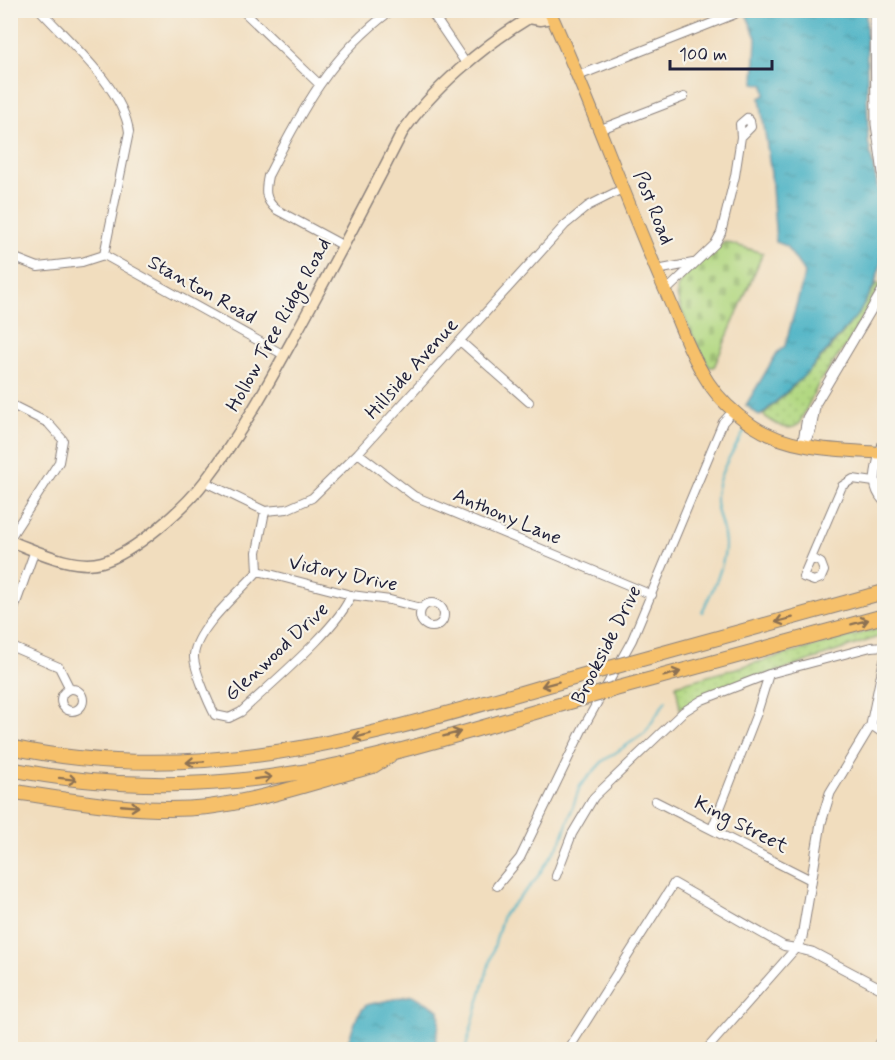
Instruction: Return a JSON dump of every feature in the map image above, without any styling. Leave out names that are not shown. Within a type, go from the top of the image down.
[{"type":"highway","points":[[10,747],[66,756],[140,762],[189,762],[263,756],[360,737],[883,593]]},
{"type":"highway","points":[[10,769],[122,784],[213,783],[304,772],[404,748],[883,616]]},
{"type":"highway","points":[[10,791],[72,801],[161,808],[207,807],[255,797],[373,766],[404,748]]},
{"type":"main road","name":"Hollow Tree Ridge Road","points":[[10,539],[34,550],[85,564],[102,562],[124,552],[159,526],[205,482],[247,419],[284,355],[408,123],[426,102],[467,65],[532,14],[540,20],[551,14]]},
{"type":"main road","name":"Post Road","points":[[551,14],[579,76],[657,270],[699,367],[715,391],[735,413],[755,427],[802,446],[882,453]]},
{"type":"street","points":[[10,256],[38,267],[82,262],[104,255],[129,132],[128,124],[114,94],[40,10]]},
{"type":"street","points":[[242,10],[318,83]]},
{"type":"street","points":[[344,246],[284,215],[268,201],[265,194],[268,176],[318,83],[351,47],[392,10]]},
{"type":"street","points":[[430,10],[467,65]]},
{"type":"street","points":[[875,10],[880,107],[877,137],[885,180]]},
{"type":"street","points":[[579,76],[735,14]]},
{"type":"street","points":[[601,129],[684,97]]},
{"type":"street","points":[[666,291],[715,244],[721,233],[731,194],[741,137]]},
{"type":"street","name":"Hillside Avenue","points":[[265,511],[287,509],[312,498],[358,453],[565,225],[588,206],[624,188]]},
{"type":"street","name":"Stanton Road","points":[[104,255],[284,355]]},
{"type":"street","points":[[657,270],[694,263]]},
{"type":"street","points":[[802,446],[807,418],[885,288]]},
{"type":"street","points":[[460,341],[529,402]]},
{"type":"street","points":[[10,404],[48,423],[63,440],[59,462],[10,539]]},
{"type":"street","name":"Brookside Drive","points":[[497,886],[520,858],[582,730],[632,640],[723,422],[735,413]]},
{"type":"street","points":[[885,437],[874,482],[876,490],[885,501]]},
{"type":"street","name":"Anthony Lane","points":[[358,453],[414,496],[652,595]]},
{"type":"street","points":[[812,558],[843,483],[853,479],[874,482]]},
{"type":"street","points":[[205,482],[265,511],[257,552],[258,571]]},
{"type":"street","points":[[10,620],[34,550]]},
{"type":"street","name":"Victory Drive","points":[[258,571],[351,595],[390,600],[421,608]]},
{"type":"street","name":"Glenwood Drive","points":[[258,571],[207,627],[199,640],[194,657],[207,700],[215,715],[229,718],[240,712],[331,626],[346,608],[351,595]]},
{"type":"street","points":[[10,646],[59,667],[70,689]]},
{"type":"street","points":[[556,876],[572,834],[594,797],[683,711],[702,700],[769,674],[871,647],[885,646]]},
{"type":"street","points":[[706,1050],[796,948],[802,937],[821,824],[830,794],[866,738],[871,726],[885,662]]},
{"type":"street","points":[[712,829],[758,713],[769,674]]},
{"type":"street","points":[[871,726],[885,734]]},
{"type":"street","name":"King Street","points":[[655,801],[811,880]]},
{"type":"street","points":[[568,1050],[674,883],[784,946],[812,952],[885,990]]},
{"type":"street","points":[[875,1050],[885,1037]]},
{"type":"green space","points":[[725,242],[763,253],[714,367],[709,367],[688,326],[677,293],[678,286],[687,272]]},
{"type":"green space","points":[[877,283],[880,286],[847,344],[820,381],[799,424],[790,428],[785,427],[763,415],[811,369],[840,337]]},
{"type":"green space","points":[[884,627],[884,635],[776,672],[745,679],[680,709],[676,685]]},
{"type":"water","points":[[745,11],[866,11],[868,141],[884,219],[881,265],[874,286],[859,313],[807,373],[760,416],[746,405],[777,353],[785,346],[805,273],[786,246],[776,242],[771,174],[760,98],[765,95],[764,85],[754,83],[756,38]]},
{"type":"water","points":[[413,995],[439,1010],[440,1020],[435,1049],[345,1049],[358,1015],[366,1005]]},
{"type":"waterway","points":[[702,612],[716,580],[725,547],[716,504],[717,489],[725,465],[747,427]]},
{"type":"waterway","points":[[465,1050],[503,915],[534,882],[561,841],[580,786],[603,761],[645,733],[666,700]]}]
